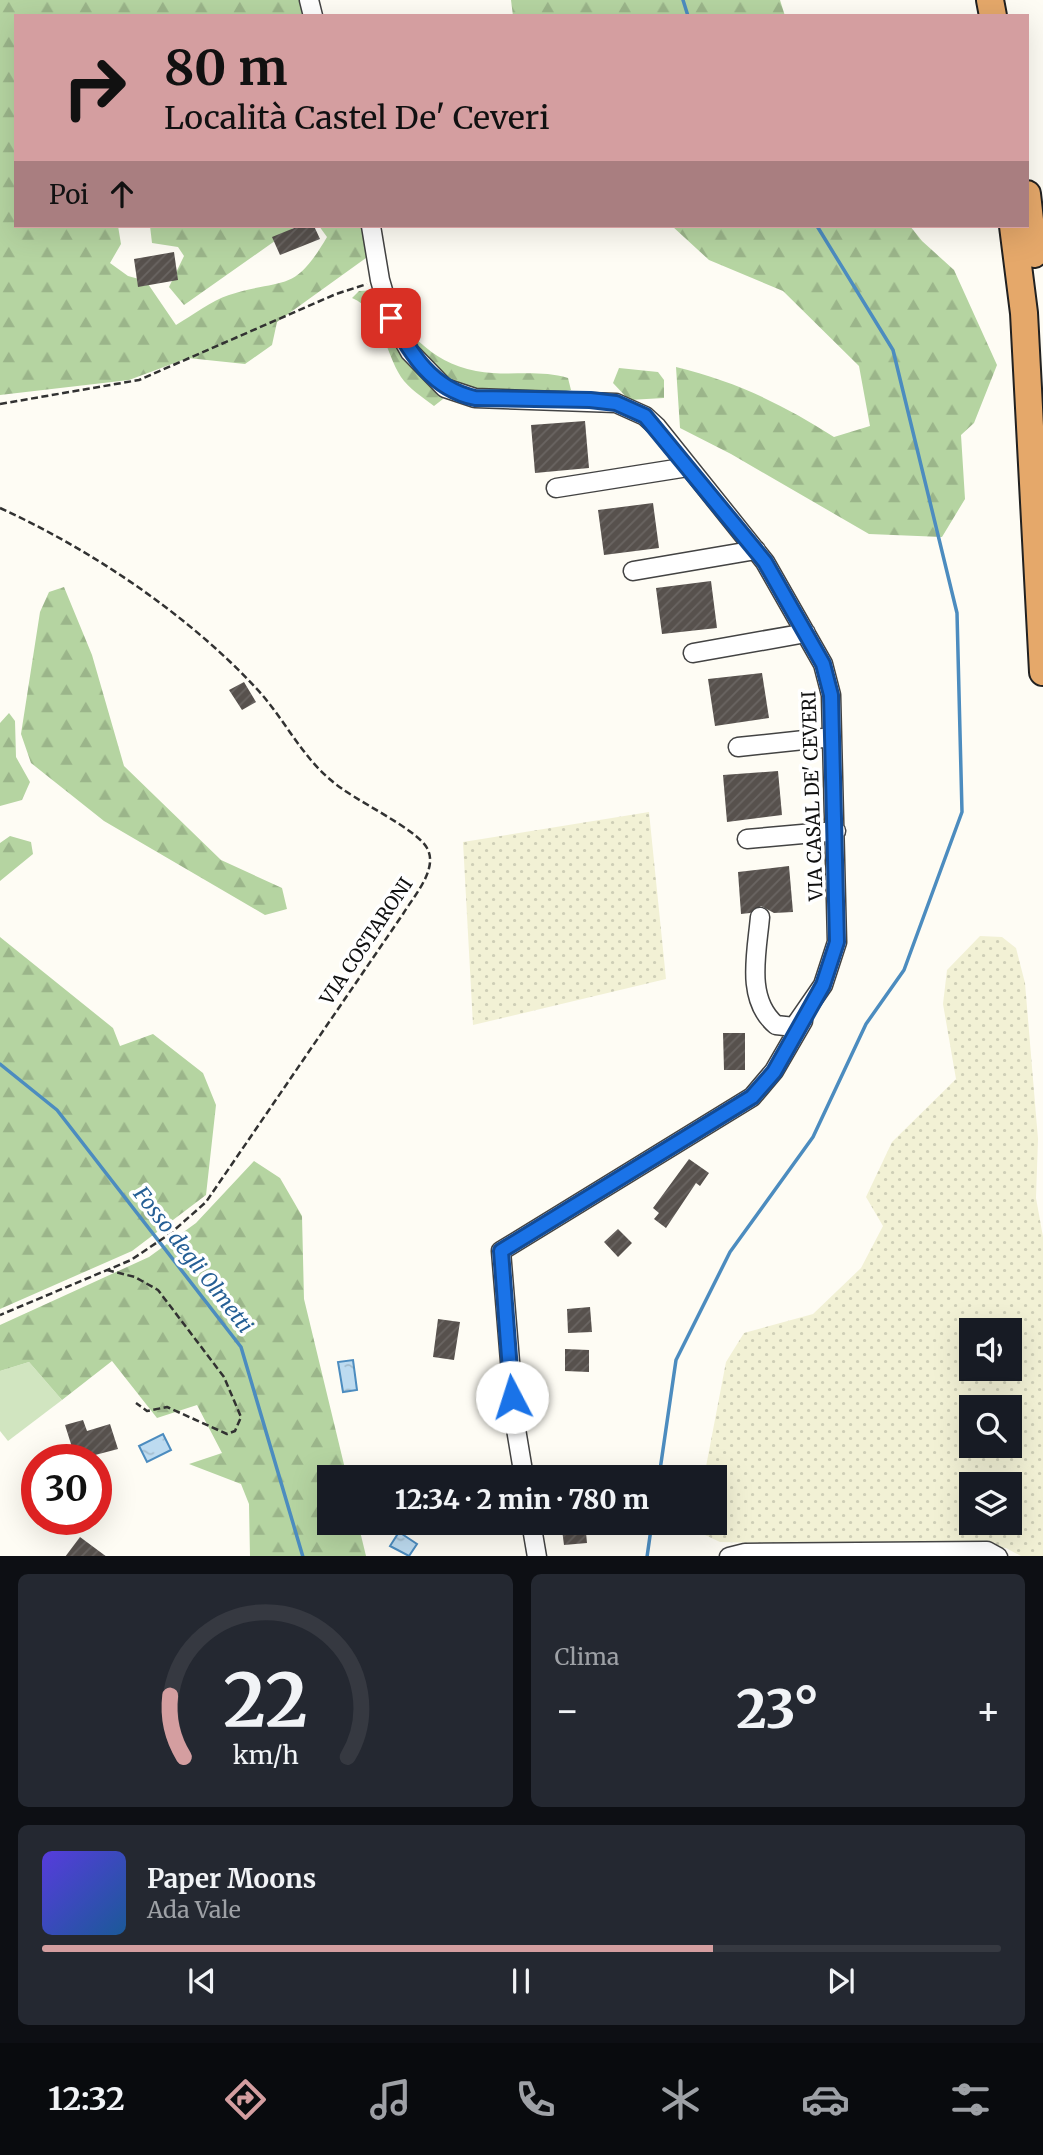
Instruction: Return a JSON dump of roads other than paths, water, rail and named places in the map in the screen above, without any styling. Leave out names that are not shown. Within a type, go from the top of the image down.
[{"type":"highway","points":[[1029,218],[1043,382]]},
{"type":"highway","points":[[1013,228],[1024,313],[1043,672]]},
{"type":"street","name":"VIA CASAL DE' CEVERI","points":[[370,228],[380,281],[391,318],[410,352],[445,387],[475,398],[590,400],[624,405],[651,421],[756,550],[807,633],[829,680],[836,831],[837,942],[823,985],[797,1024],[790,1028],[770,1019],[760,1004],[756,969],[760,916]]},
{"type":"street","points":[[556,488],[688,467]]},
{"type":"street","points":[[633,571],[756,550]]},
{"type":"street","points":[[693,653],[807,633]]},
{"type":"street","points":[[738,747],[832,737]]},
{"type":"street","points":[[747,839],[836,831]]},
{"type":"street","points":[[522,1465],[512,1397],[501,1251],[752,1097],[774,1072],[823,985]]},
{"type":"street","points":[[533,1535],[537,1556]]},
{"type":"street","points":[[729,1556],[745,1553],[987,1551],[998,1556]]},
{"type":"water","points":[[353,1360],[357,1390],[343,1392],[338,1362]]},
{"type":"water","points":[[163,1434],[171,1450],[147,1462],[139,1446]]},
{"type":"water","points":[[397,1535],[404,1535],[417,1544],[409,1556],[390,1546]]},
{"type":"waterway","points":[[683,0],[687,14]]},
{"type":"waterway","points":[[661,1465],[676,1360],[730,1252],[813,1137],[866,1024],[904,970],[962,812],[957,613],[893,350],[818,228]]},
{"type":"waterway","name":"Fosso degli Olmetti","points":[[0,1064],[57,1110],[241,1347],[303,1556]]},
{"type":"waterway","points":[[647,1556],[650,1535]]}]
